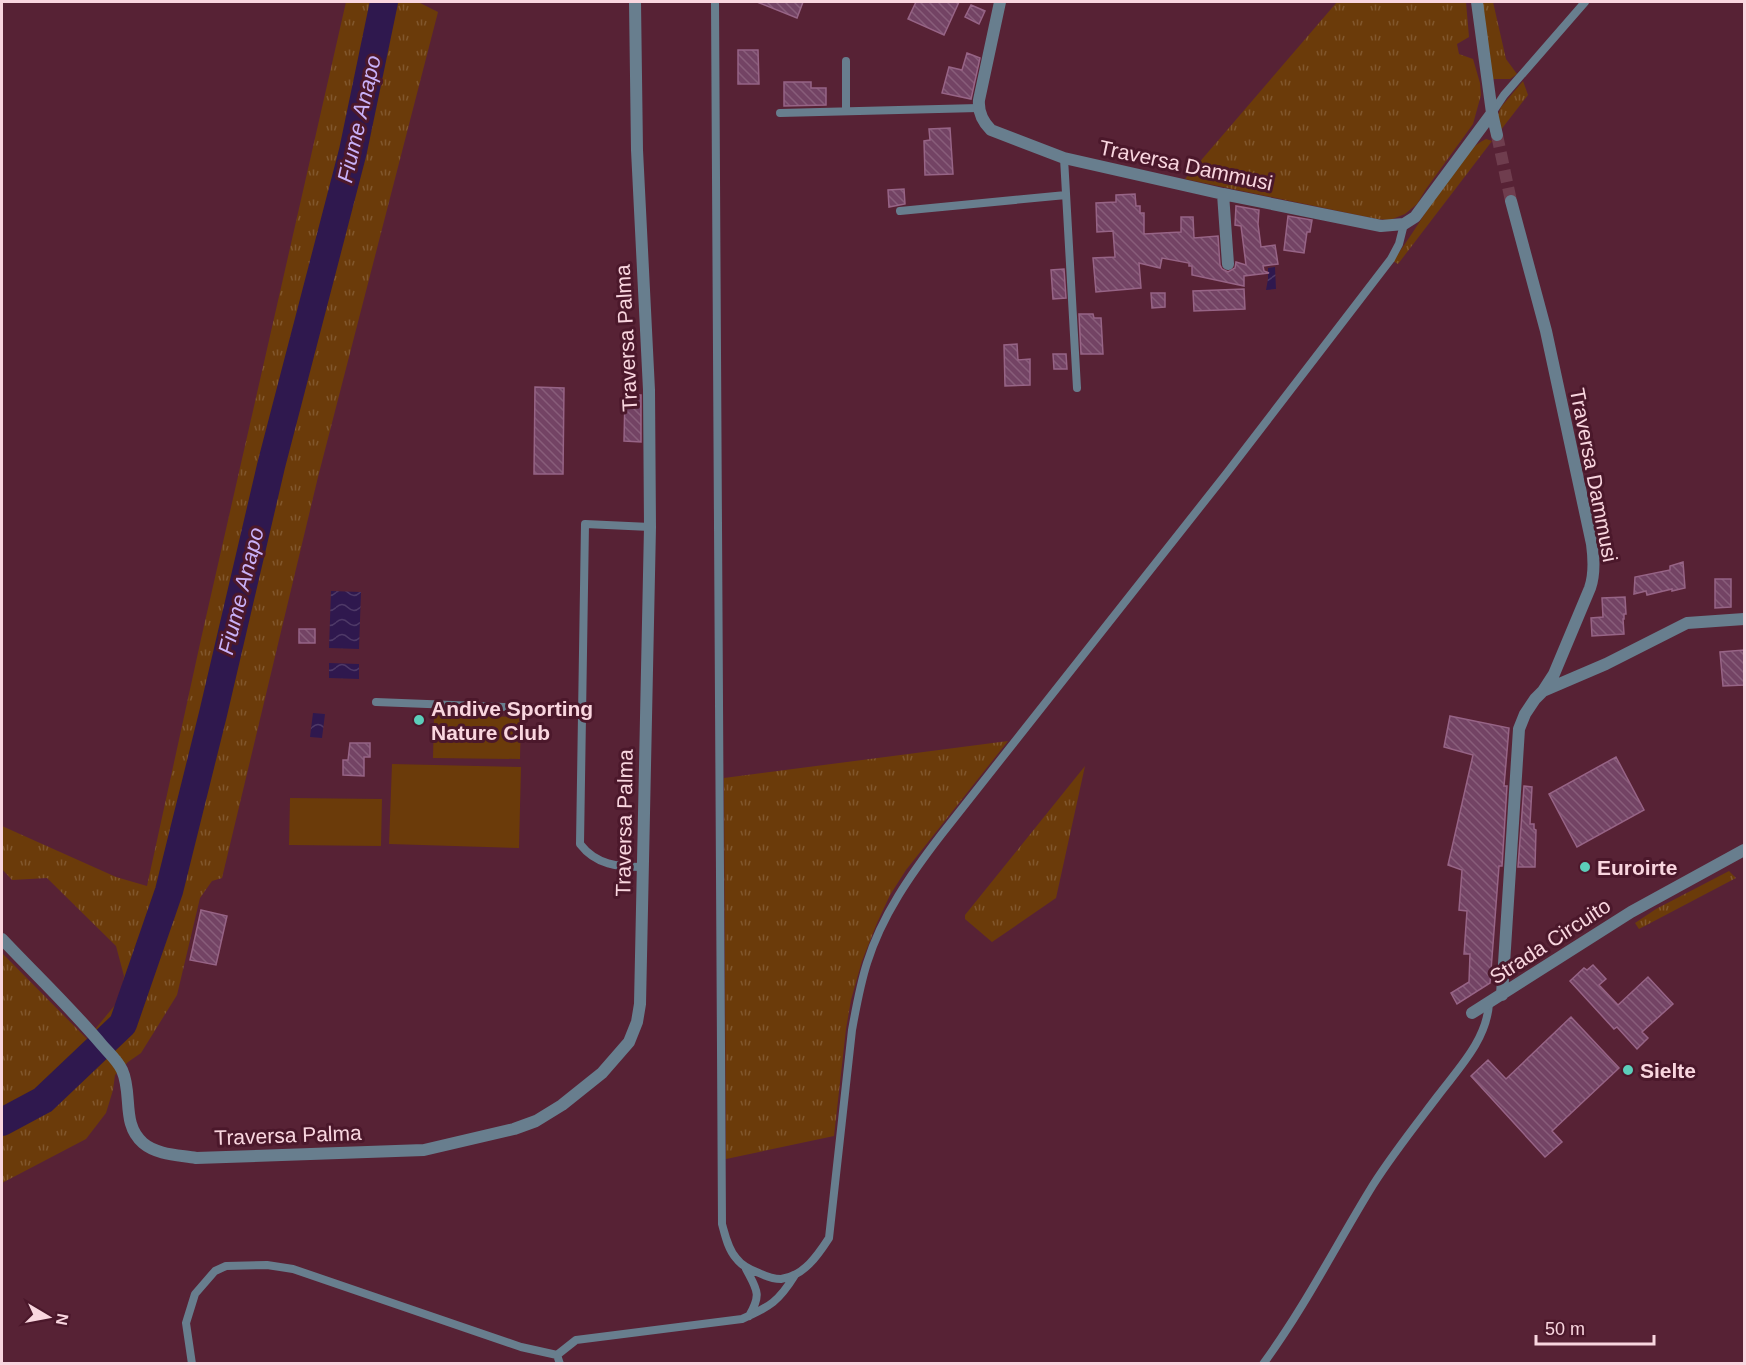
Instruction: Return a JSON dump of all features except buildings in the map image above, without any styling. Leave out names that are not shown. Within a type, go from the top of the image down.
[{"type":"street","name":"Traversa Palma","points":[[2,939],[122,1069],[127,1084],[128,1115],[134,1131],[143,1143],[157,1150],[196,1158],[424,1150],[514,1129],[536,1121],[562,1105],[602,1073],[629,1042],[637,1022],[640,1004],[650,527],[649,390],[637,150],[635,2]]},
{"type":"street","points":[[978,108],[1000,2]]},
{"type":"street","points":[[1477,2],[1497,135]]},
{"type":"street","name":"Traversa Dammusi","points":[[978,108],[985,124],[991,130],[1064,158],[1223,194],[1381,226],[1404,224]]},
{"type":"street","points":[[1404,224],[1415,217],[1492,113]]},
{"type":"street","points":[[1223,194],[1228,264]]},
{"type":"street","name":"Traversa Dammusi","points":[[1502,995],[1519,729],[1525,714],[1554,674],[1578,621],[1593,579],[1594,562],[1546,331],[1511,201]]},
{"type":"street","points":[[1543,691],[1606,664],[1687,623],[1744,619]]},
{"type":"street","name":"Strada Circuito","points":[[1472,1013],[1631,912],[1744,850]]},
{"type":"lane","points":[[715,2],[722,1224],[735,1258],[746,1269],[758,1293],[756,1305],[749,1316]]},
{"type":"lane","points":[[1492,113],[1504,95],[1585,2]]},
{"type":"lane","points":[[846,61],[846,111]]},
{"type":"lane","points":[[780,113],[978,108]]},
{"type":"lane","points":[[1064,158],[1077,388]]},
{"type":"lane","points":[[900,211],[1066,195]]},
{"type":"lane","points":[[746,1269],[780,1279],[795,1275],[805,1269],[829,1238],[857,1000],[874,944],[900,892],[941,835],[1391,259],[1399,244],[1404,224]]},
{"type":"lane","points":[[643,867],[619,867],[602,862],[587,854],[579,844],[585,524],[650,527]]},
{"type":"lane","points":[[376,702],[582,710]]},
{"type":"lane","points":[[1263,1364],[1301,1309],[1373,1184],[1469,1054],[1488,1016],[1489,1003]]},
{"type":"lane","points":[[192,1364],[186,1323],[195,1294],[215,1270],[226,1266],[267,1265],[293,1269],[558,1359],[576,1340],[742,1319],[767,1308],[783,1294],[795,1275]]},
{"type":"green space","points":[[346,2],[418,2],[438,12],[318,477],[222,878],[212,881],[200,898],[177,995],[141,1053],[115,1075],[106,1113],[86,1139],[2,1183],[2,953],[87,1039],[120,999],[124,976],[116,946],[47,878],[12,880],[2,869],[2,826],[116,877],[147,886]]},
{"type":"green space","points":[[1337,2],[1466,2],[1469,37],[1457,44],[1459,54],[1473,59],[1481,95],[1473,124],[1417,204],[1405,214],[1390,220],[1377,219],[1185,179]]},
{"type":"green space","points":[[1482,2],[1493,2],[1506,59],[1517,74],[1510,79],[1491,79]]},
{"type":"green space","points":[[1523,81],[1528,95],[1500,131],[1498,115],[1501,107]]},
{"type":"green space","points":[[1486,139],[1492,141],[1398,264],[1393,261],[1460,161]]},
{"type":"green space","points":[[434,715],[521,717],[520,759],[433,758]]},
{"type":"green space","points":[[1008,741],[906,870],[890,895],[877,923],[862,961],[851,1000],[834,1136],[726,1159],[724,778]]},
{"type":"green space","points":[[392,764],[521,767],[519,848],[389,844]]},
{"type":"green space","points":[[1085,766],[1056,898],[992,942],[965,919],[965,915]]},
{"type":"green space","points":[[290,798],[382,799],[381,846],[289,845]]},
{"type":"green space","points":[[1729,871],[1736,878],[1639,929],[1635,923],[1656,909]]},
{"type":"water","points":[[1275,267],[1276,289],[1266,290],[1268,268]]},
{"type":"water","points":[[331,591],[361,592],[359,649],[329,648]]},
{"type":"water","points":[[329,663],[359,664],[359,679],[329,678]]},
{"type":"water","points":[[313,713],[325,714],[322,738],[310,737]]},
{"type":"waterway","name":"Fiume Anapo","points":[[2,1122],[43,1100],[123,1024],[169,891],[271,466],[353,151],[384,2]]},
{"type":"tunnel","points":[[1497,135],[1511,201]]},
{"type":"place","name":"Andive Sporting Nature Club","points":[[419,720]]},
{"type":"place","name":"Euroirte","points":[[1585,867]]},
{"type":"place","name":"Sielte","points":[[1628,1070]]}]
